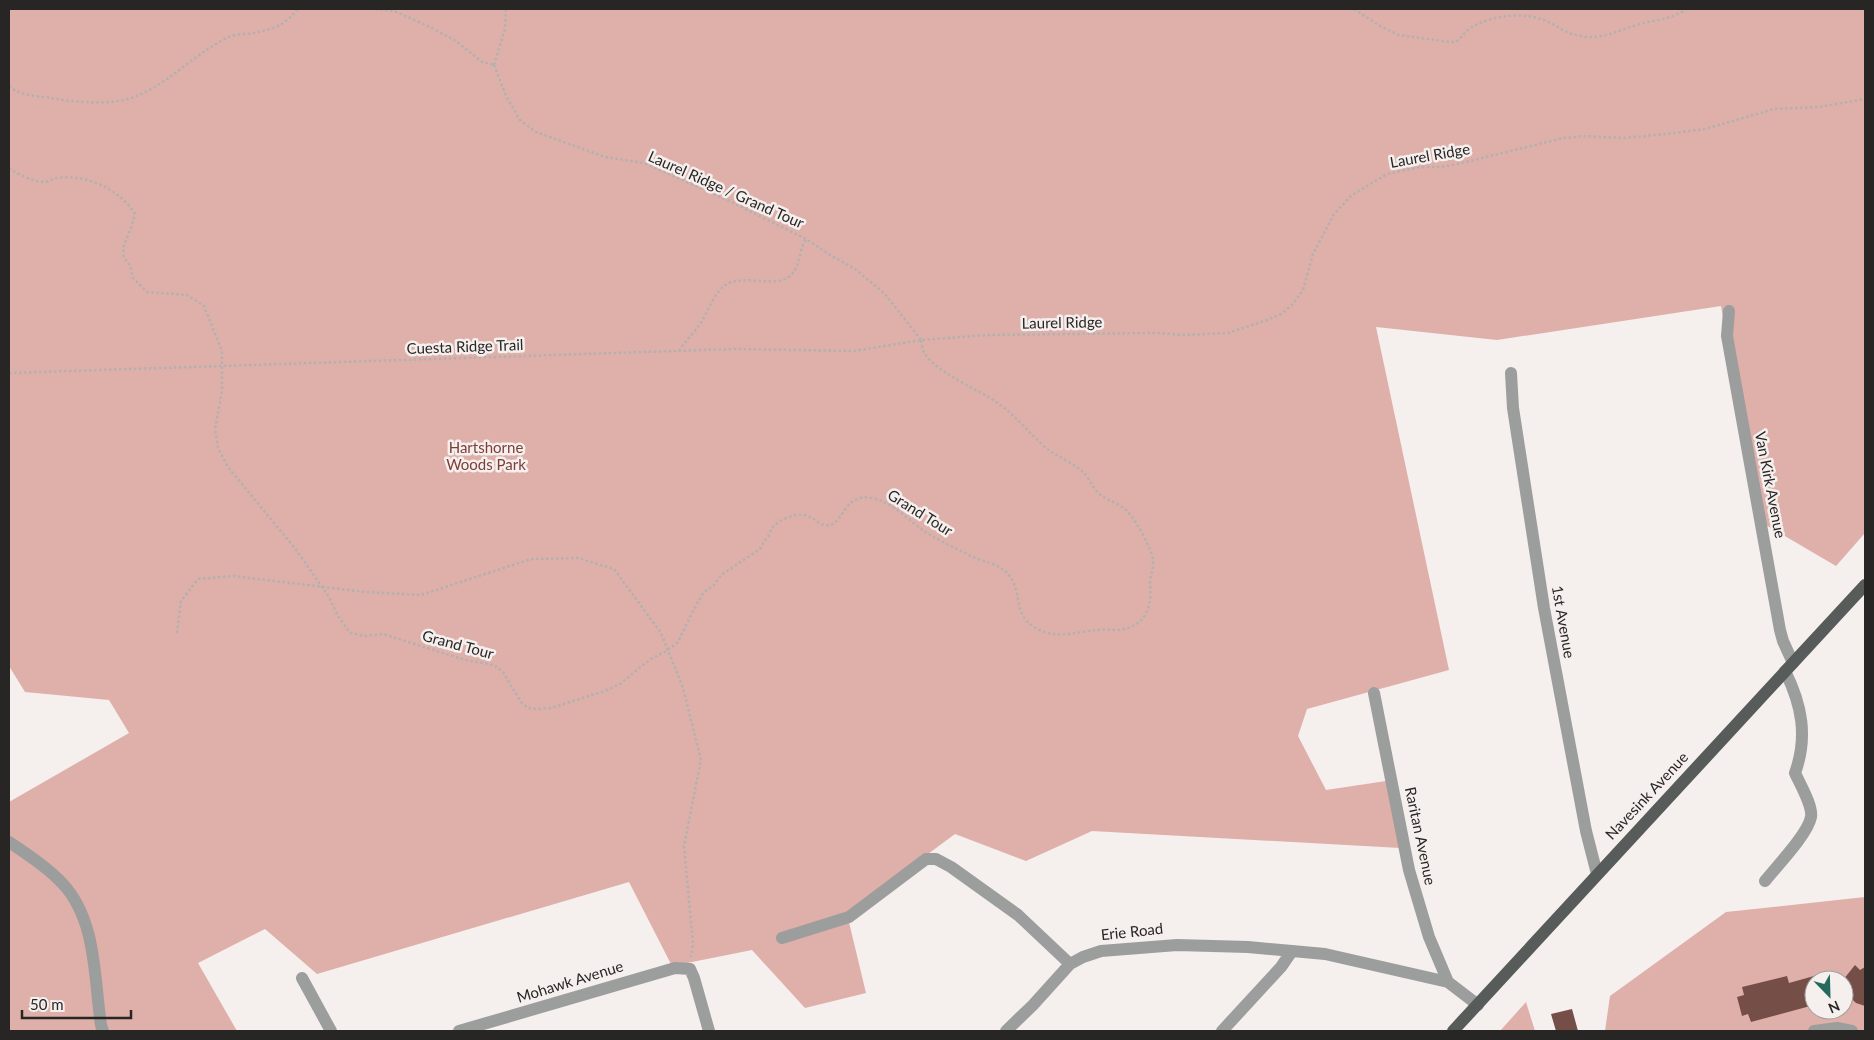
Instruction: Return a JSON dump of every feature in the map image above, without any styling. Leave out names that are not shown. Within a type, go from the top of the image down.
[{"type":"main road","name":"Navesink Avenue","points":[[1453,1031],[1865,585]]},
{"type":"street","name":"Van Kirk Avenue","points":[[1729,311],[1727,336],[1756,504],[1780,630],[1802,725],[1801,756],[1795,773],[1807,799],[1812,816],[1806,830],[1765,881]]},
{"type":"street","name":"1st Avenue","points":[[1511,373],[1513,408],[1544,608],[1586,831],[1597,874]]},
{"type":"street","name":"Raritan Avenue","points":[[1374,693],[1409,870],[1428,937],[1448,982]]},
{"type":"street","points":[[9,842],[46,868],[64,886],[80,909],[88,933],[94,962],[103,1031]]},
{"type":"street","points":[[782,938],[849,917],[926,859],[936,859],[951,867],[1018,915],[1070,964],[1033,1005],[1006,1031]]},
{"type":"street","name":"Erie Road","points":[[1070,964],[1101,951],[1168,945],[1248,947],[1325,954],[1448,982],[1478,1005]]},
{"type":"street","points":[[1222,1031],[1281,967],[1292,951]]},
{"type":"street","name":"Mohawk Avenue","points":[[459,1031],[675,968],[690,969]]},
{"type":"street","points":[[690,969],[709,1031]]},
{"type":"street","points":[[302,978],[331,1031]]},
{"type":"street","points":[[1814,1031],[1837,1028],[1852,1031]]},
{"type":"path","points":[[9,86],[13,90],[34,96],[66,101],[123,100],[140,95],[156,86],[200,53],[232,36],[265,31],[282,26],[297,9]]},
{"type":"path","points":[[375,9],[394,11],[430,27],[456,41],[482,62],[494,65],[505,29],[506,9]]},
{"type":"path","points":[[1354,9],[1380,26],[1399,35],[1456,42],[1474,26],[1497,18],[1532,16],[1569,33],[1580,36],[1604,36],[1633,26],[1677,15],[1686,9]]},
{"type":"path","name":"Laurel Ridge / Grand Tour","points":[[494,65],[506,96],[520,120],[536,132],[605,157],[644,164],[725,199],[806,239],[855,269],[885,294],[921,340]]},
{"type":"path","name":"Laurel Ridge","points":[[921,340],[988,335],[1068,333],[1156,333],[1184,335],[1228,333],[1281,314],[1293,304],[1303,290],[1314,254],[1334,214],[1352,195],[1387,174],[1421,167],[1449,165],[1563,138],[1582,136],[1624,138],[1666,134],[1705,128],[1774,109],[1819,108],[1865,99]]},
{"type":"path","name":"Grand Tour","points":[[9,168],[29,179],[45,182],[58,178],[80,179],[105,187],[129,204],[135,214],[123,248],[124,258],[130,265],[133,278],[147,292],[187,295],[204,306],[222,351],[222,390],[215,429],[218,448],[228,467],[297,551],[329,597],[342,622],[352,633],[364,636],[383,634],[465,660],[490,664],[503,672],[521,702],[528,708],[533,709],[552,708],[604,692],[620,684],[651,659],[678,642],[704,592],[714,585],[721,575],[760,549],[768,538],[771,528],[778,522],[795,515],[804,514],[824,524],[837,522],[843,510],[852,502],[862,497],[874,498],[883,502],[928,534],[973,557],[1002,568],[1014,582],[1018,608],[1024,619],[1034,628],[1057,634],[1080,633],[1100,629],[1122,630],[1139,624],[1146,614],[1150,601],[1150,581],[1154,562],[1140,526],[1127,511],[1111,499],[1100,494],[1084,472],[1049,450],[999,404],[932,363],[923,351],[921,340]]},
{"type":"path","points":[[679,351],[700,325],[722,288],[728,283],[738,281],[756,280],[771,282],[787,279],[794,273],[802,255],[802,245],[806,239]]},
{"type":"path","name":"Cuesta Ridge Trail","points":[[9,373],[735,349],[854,351],[921,340]]},
{"type":"path","points":[[177,632],[181,601],[198,579],[233,576],[365,592],[421,595],[532,559],[578,558],[614,568],[661,633],[683,688],[701,760],[684,846],[693,944],[690,969]]},
{"type":"green space","name":"Hartshorne Woods Park","points":[[9,9],[1865,9],[1865,533],[1836,566],[1759,521],[1721,306],[1497,340],[1376,327],[1449,670],[1307,709],[1298,736],[1326,790],[1386,781],[1400,848],[1092,831],[1026,861],[955,834],[847,914],[866,993],[805,1008],[752,950],[672,966],[629,882],[317,974],[265,929],[198,963],[237,1031],[9,1031],[9,802],[129,733],[109,700],[25,692],[9,666]]},
{"type":"green space","points":[[1865,897],[1865,1031],[1605,1031],[1610,996],[1726,912]]},
{"type":"green space","points":[[1526,1002],[1535,1031],[1500,1031]]},
{"type":"building","points":[[1855,965],[1860,970],[1865,967],[1865,1006],[1854,1001],[1854,970],[1851,970]]},
{"type":"building","points":[[1787,976],[1789,983],[1804,979],[1804,1008],[1751,1022],[1748,1014],[1742,1016],[1737,997],[1744,995],[1742,987]]},
{"type":"building","points":[[1572,1009],[1578,1031],[1556,1031],[1551,1014]]}]
